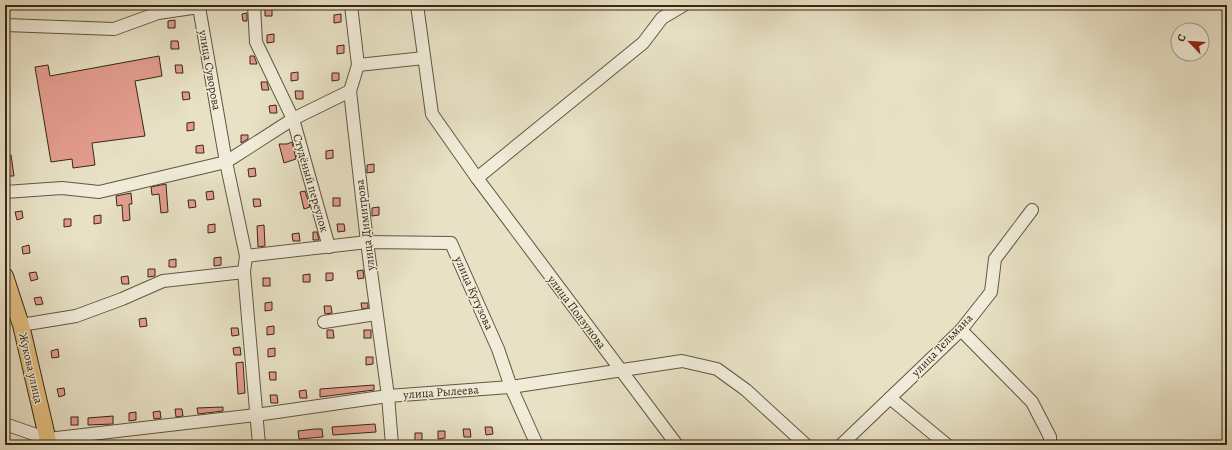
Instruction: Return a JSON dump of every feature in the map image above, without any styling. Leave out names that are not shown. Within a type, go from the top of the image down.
[{"type":"main road","name":"Жукова улица","points":[[5,276],[21,325],[49,442]]},
{"type":"street","name":"Студёный переулок","points":[[254,5],[256,42],[293,119],[329,247]]},
{"type":"street","name":"улица Димитрова","points":[[351,5],[358,65],[350,91],[367,242],[388,396],[392,445]]},
{"type":"street","name":"улица Ползунова","points":[[417,5],[432,114],[477,178],[677,445]]},
{"type":"street","points":[[477,178],[643,43],[662,18],[684,5]]},
{"type":"street","name":"улица Суворова","points":[[5,25],[114,29],[158,13],[200,7],[226,162],[246,256],[244,272],[259,445]]},
{"type":"street","points":[[358,65],[424,58]]},
{"type":"street","name":"Студёный переулок","points":[[226,162],[293,119],[350,91]]},
{"type":"street","points":[[5,192],[62,188],[99,192],[226,162]]},
{"type":"street","name":"улица Тельмана","points":[[841,445],[961,330],[991,292],[996,259],[1032,210]]},
{"type":"street","name":"улица Кутузова","points":[[246,256],[367,242],[452,243],[498,348],[511,387],[537,445]]},
{"type":"street","points":[[21,325],[76,316],[122,300],[163,281],[244,272]]},
{"type":"street","points":[[324,322],[376,314]]},
{"type":"street","points":[[961,330],[1032,402],[1050,437],[1050,445]]},
{"type":"street","name":"улица Рылеева","points":[[49,442],[388,396],[511,387],[682,361],[718,369],[746,390],[806,445]]},
{"type":"street","points":[[890,398],[947,445]]},
{"type":"street","points":[[5,424],[49,442]]},
{"type":"building","points":[[272,8],[272,16],[265,16],[265,9]]},
{"type":"building","points":[[247,13],[247,21],[243,21],[242,14]]},
{"type":"building","points":[[341,14],[341,22],[334,23],[334,15]]},
{"type":"building","points":[[175,20],[175,28],[168,28],[168,21]]},
{"type":"building","points":[[274,34],[274,42],[267,43],[267,35]]},
{"type":"building","points":[[171,41],[178,41],[179,49],[171,49]]},
{"type":"building","points":[[344,45],[344,53],[337,54],[337,46]]},
{"type":"building","points":[[159,56],[162,76],[135,81],[145,136],[92,143],[95,165],[73,168],[72,159],[51,162],[35,67],[48,65],[50,76]]},
{"type":"building","points":[[250,56],[254,56],[257,64],[250,64]]},
{"type":"building","points":[[175,65],[182,65],[183,73],[176,73]]},
{"type":"building","points":[[298,72],[298,80],[291,81],[291,73]]},
{"type":"building","points":[[332,73],[339,73],[339,80],[332,81]]},
{"type":"building","points":[[261,82],[267,82],[269,90],[262,90]]},
{"type":"building","points":[[295,91],[303,91],[303,99],[296,99]]},
{"type":"building","points":[[182,92],[189,92],[190,99],[183,100]]},
{"type":"building","points":[[276,105],[277,113],[270,113],[269,106]]},
{"type":"building","points":[[194,122],[194,130],[187,131],[187,123]]},
{"type":"building","points":[[241,135],[248,135],[248,139],[241,143]]},
{"type":"building","points":[[292,142],[296,159],[284,163],[279,144],[287,144]]},
{"type":"building","points":[[203,145],[204,153],[196,153],[196,146]]},
{"type":"building","points":[[333,150],[333,158],[326,159],[326,151]]},
{"type":"building","points":[[11,155],[14,176],[7,176],[5,156]]},
{"type":"building","points":[[374,164],[374,172],[367,173],[367,165]]},
{"type":"building","points":[[255,168],[256,176],[249,177],[248,169]]},
{"type":"building","points":[[166,184],[168,212],[161,213],[159,194],[152,195],[151,187]]},
{"type":"building","points":[[213,191],[214,199],[207,200],[206,192]]},
{"type":"building","points":[[305,191],[310,207],[304,209],[300,192]]},
{"type":"building","points":[[131,193],[132,204],[129,204],[130,220],[123,221],[122,205],[117,206],[116,196]]},
{"type":"building","points":[[333,198],[340,198],[340,206],[333,206]]},
{"type":"building","points":[[253,199],[260,199],[261,206],[254,207]]},
{"type":"building","points":[[188,200],[195,200],[196,207],[189,208]]},
{"type":"building","points":[[379,207],[379,215],[372,216],[372,208]]},
{"type":"building","points":[[22,211],[23,218],[17,220],[15,212]]},
{"type":"building","points":[[101,215],[101,223],[94,224],[94,216]]},
{"type":"building","points":[[64,219],[71,219],[71,226],[64,227]]},
{"type":"building","points":[[215,224],[215,232],[208,233],[208,225]]},
{"type":"building","points":[[337,224],[344,224],[345,231],[338,232]]},
{"type":"building","points":[[264,225],[265,246],[258,247],[257,226]]},
{"type":"building","points":[[313,232],[317,232],[319,240],[313,240]]},
{"type":"building","points":[[299,233],[300,241],[293,241],[292,234]]},
{"type":"building","points":[[29,245],[30,253],[23,254],[22,247]]},
{"type":"building","points":[[221,257],[221,265],[214,266],[214,258]]},
{"type":"building","points":[[176,259],[176,267],[169,267],[169,260]]},
{"type":"building","points":[[148,269],[155,269],[155,276],[148,277]]},
{"type":"building","points":[[363,270],[364,278],[358,279],[357,271]]},
{"type":"building","points":[[36,272],[38,279],[31,281],[29,273]]},
{"type":"building","points":[[326,273],[333,273],[333,280],[326,281]]},
{"type":"building","points":[[310,274],[310,282],[303,282],[303,275]]},
{"type":"building","points":[[128,276],[129,284],[122,284],[121,277]]},
{"type":"building","points":[[263,278],[270,278],[270,286],[263,286]]},
{"type":"building","points":[[41,297],[43,304],[36,305],[34,298]]},
{"type":"building","points":[[272,302],[272,310],[265,311],[265,303]]},
{"type":"building","points":[[361,303],[368,303],[368,308],[362,309]]},
{"type":"building","points":[[324,306],[331,306],[332,313],[325,314]]},
{"type":"building","points":[[146,318],[147,326],[140,327],[139,319]]},
{"type":"building","points":[[274,326],[274,334],[267,335],[267,327]]},
{"type":"building","points":[[231,328],[238,328],[239,335],[232,336]]},
{"type":"building","points":[[327,330],[333,330],[334,338],[327,338]]},
{"type":"building","points":[[364,330],[371,330],[371,338],[364,338]]},
{"type":"building","points":[[240,347],[241,355],[234,355],[233,348]]},
{"type":"building","points":[[275,348],[275,356],[268,357],[268,349]]},
{"type":"building","points":[[58,349],[59,357],[52,358],[51,351]]},
{"type":"building","points":[[366,357],[373,357],[373,364],[366,365]]},
{"type":"building","points":[[243,362],[245,393],[238,394],[236,363]]},
{"type":"building","points":[[269,372],[276,372],[276,380],[270,380]]},
{"type":"building","points":[[374,385],[374,390],[320,397],[320,389]]},
{"type":"building","points":[[64,388],[65,395],[59,397],[57,389]]},
{"type":"building","points":[[306,390],[307,398],[300,398],[299,391]]},
{"type":"building","points":[[270,395],[277,395],[278,403],[271,403]]},
{"type":"building","points":[[223,407],[223,411],[198,414],[197,408]]},
{"type":"building","points":[[175,409],[182,409],[183,416],[176,417]]},
{"type":"building","points":[[160,411],[161,418],[154,419],[153,412]]},
{"type":"building","points":[[136,412],[136,420],[129,421],[129,413]]},
{"type":"building","points":[[113,416],[113,424],[88,425],[88,418]]},
{"type":"building","points":[[71,417],[78,417],[78,425],[71,425]]},
{"type":"building","points":[[375,424],[376,432],[333,435],[332,427]]},
{"type":"building","points":[[485,427],[492,427],[493,434],[486,435]]},
{"type":"building","points":[[322,429],[323,437],[299,439],[298,431]]},
{"type":"building","points":[[463,429],[470,429],[471,437],[464,437]]},
{"type":"building","points":[[438,431],[445,431],[445,438],[438,439]]},
{"type":"building","points":[[415,433],[422,433],[422,440],[415,441]]}]
